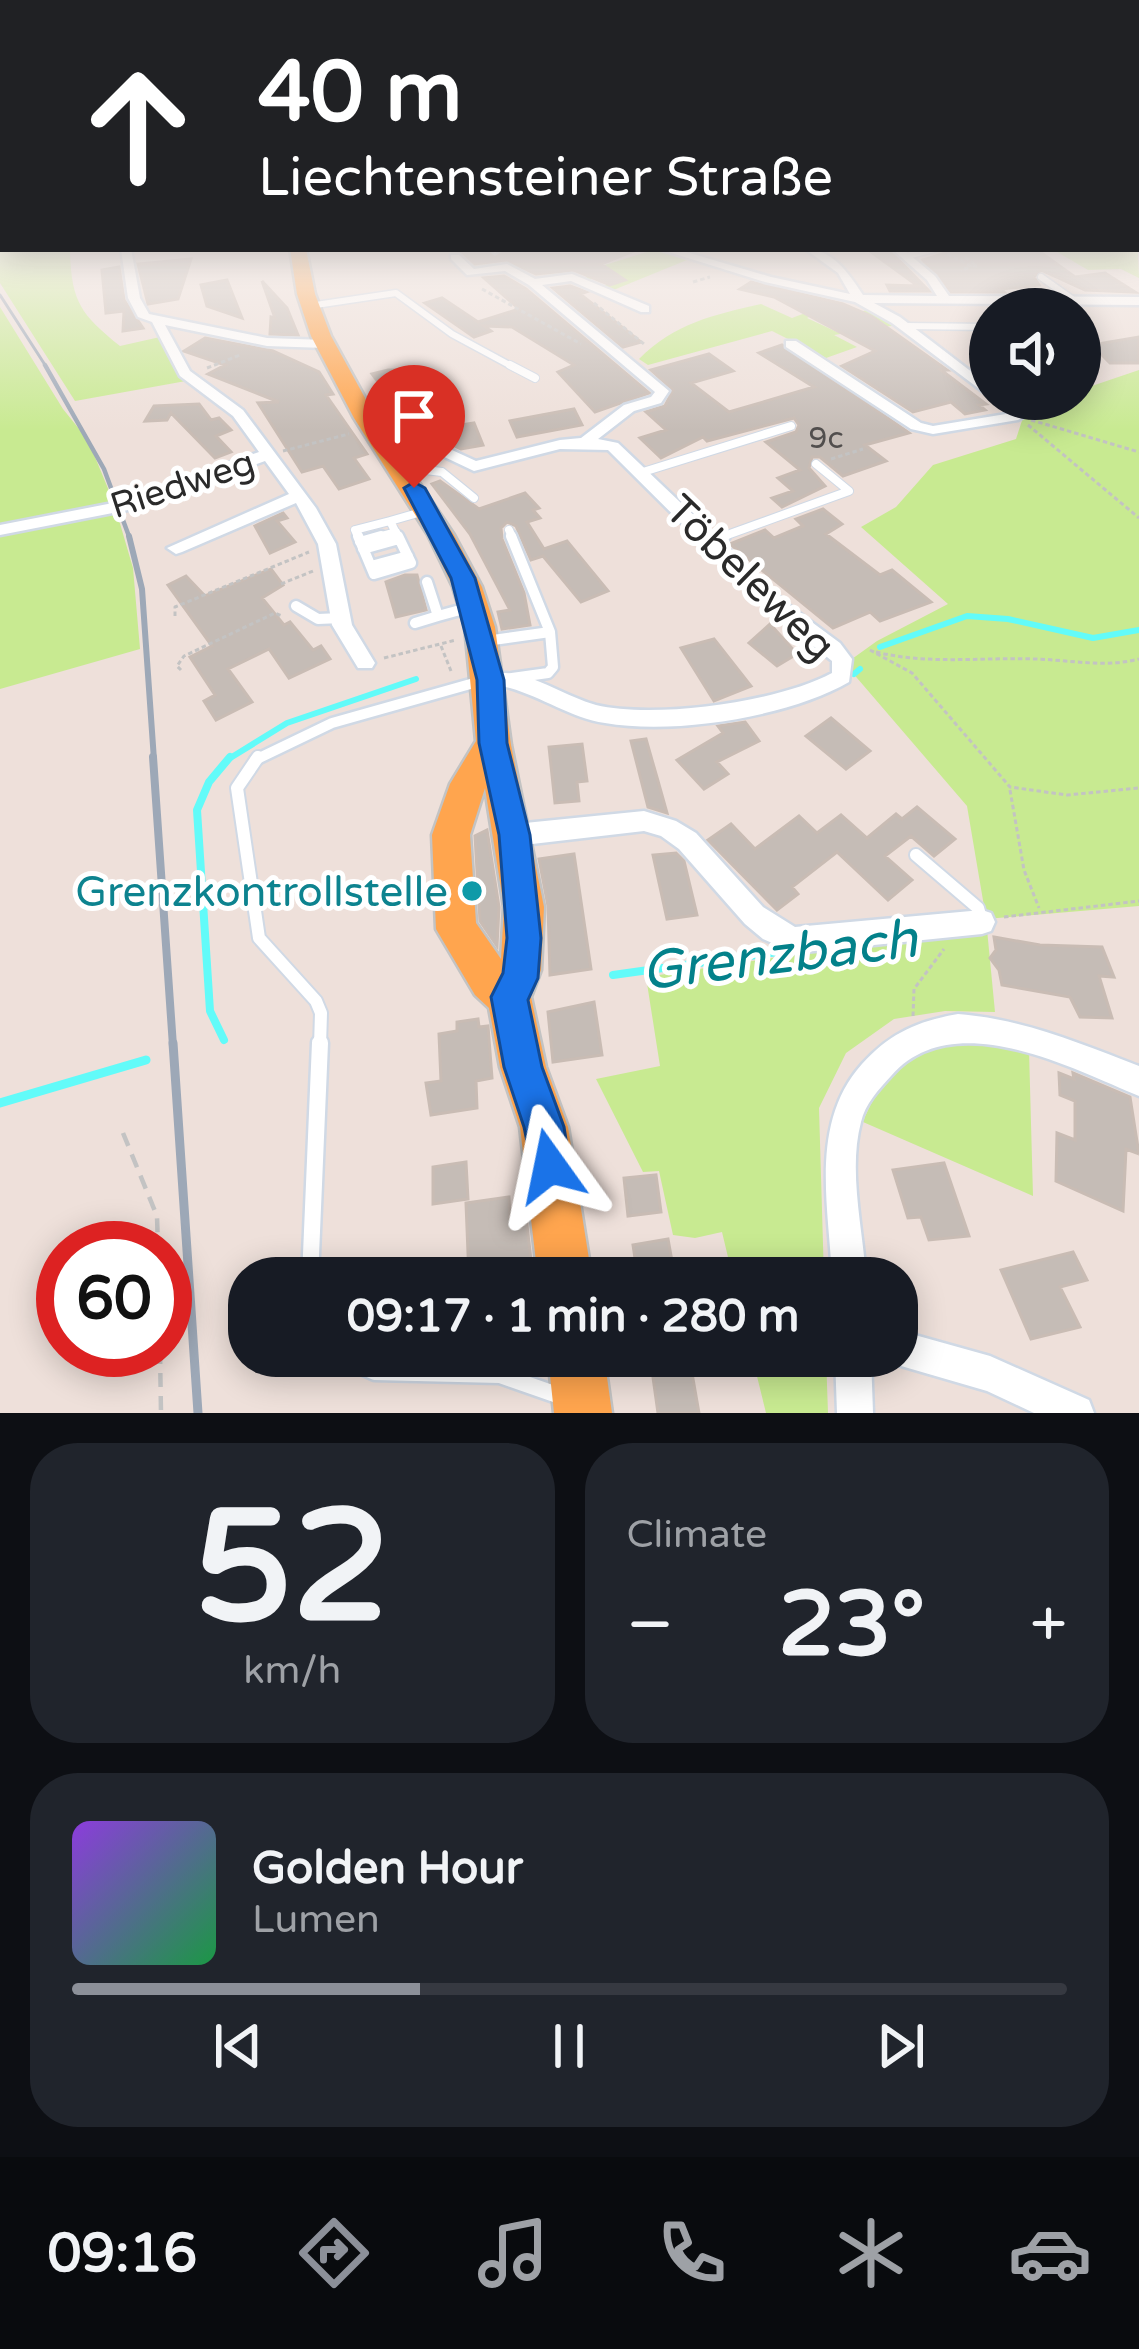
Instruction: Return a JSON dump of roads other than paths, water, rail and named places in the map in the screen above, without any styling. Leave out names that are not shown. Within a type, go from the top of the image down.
[{"type":"main road","points":[[308,299],[325,344],[374,436],[428,510],[474,606],[473,640],[499,679],[493,743],[514,835],[524,938],[520,978],[509,997]]},
{"type":"main road","points":[[493,743],[468,784],[451,835],[456,929],[466,950],[509,997],[523,1067],[544,1127],[562,1257]]},
{"type":"street","points":[[136,299],[139,311],[158,323],[271,343],[325,344]]},
{"type":"street","points":[[374,436],[419,439],[474,466],[588,439],[628,408],[656,400],[662,391],[552,299]]},
{"type":"street","points":[[624,299],[645,309]]},
{"type":"street","points":[[859,299],[864,299]]},
{"type":"street","points":[[859,299],[905,326],[968,376]]},
{"type":"street","points":[[1101,300],[1139,301]]},
{"type":"street","points":[[158,323],[189,376],[238,413],[300,496],[327,544],[340,618],[369,668]]},
{"type":"street","points":[[790,344],[916,426],[933,430],[994,420]]},
{"type":"street","name":"Töbeleweg","points":[[499,679],[607,716],[654,718],[742,708],[830,686],[842,677],[842,659],[833,648],[779,608],[614,446],[588,439]]},
{"type":"street","name":"Riedweg","points":[[0,530],[122,506],[269,454]]},
{"type":"street","points":[[176,548],[300,496]]},
{"type":"street","points":[[514,835],[644,821],[663,824],[683,834],[738,899],[777,936],[795,940],[982,922]]},
{"type":"street","points":[[848,1257],[843,1133],[850,1104],[876,1064],[895,1047],[941,1030],[994,1030],[1139,1081]]},
{"type":"street","points":[[918,1354],[990,1374],[1076,1413]]},
{"type":"street","points":[[854,1377],[856,1413]]},
{"type":"lane","points":[[309,306],[356,299]]},
{"type":"lane","points":[[404,299],[452,334],[535,378]]},
{"type":"lane","points":[[905,326],[969,327]]},
{"type":"lane","points":[[643,472],[791,426]]},
{"type":"lane","points":[[401,467],[422,464],[438,469],[475,498]]},
{"type":"lane","points":[[711,541],[849,491],[816,464]]},
{"type":"lane","points":[[366,554],[355,530],[428,510]]},
{"type":"lane","points":[[390,521],[402,544]]},
{"type":"lane","points":[[311,1257],[321,1013],[309,985],[268,953],[259,938],[237,788],[244,772],[271,749],[415,697],[551,671],[550,632],[509,530]]},
{"type":"lane","points":[[366,554],[402,544]]},
{"type":"lane","points":[[366,554],[402,544]]},
{"type":"lane","points":[[427,582],[439,616]]},
{"type":"lane","points":[[296,606],[318,619],[340,618]]},
{"type":"lane","points":[[416,623],[474,606]]},
{"type":"lane","points":[[473,640],[550,632]]},
{"type":"lane","points":[[916,855],[978,908],[982,922]]},
{"type":"lane","points":[[511,1377],[580,1390]]},
{"type":"waterway","points":[[880,647],[967,616],[1008,619],[1093,638],[1139,630]]},
{"type":"waterway","points":[[854,674],[860,669]]},
{"type":"waterway","points":[[228,759],[287,723],[416,679]]},
{"type":"waterway","points":[[224,1040],[210,1011],[197,810],[209,782],[228,759]]},
{"type":"waterway","name":"Grenzbach","points":[[613,975],[792,950]]},
{"type":"waterway","name":"Grenzbach","points":[[0,1103],[146,1060]]},
{"type":"railway","points":[[3,299],[47,368]]},
{"type":"railway","points":[[45,365],[104,469],[129,537]]},
{"type":"railway","points":[[129,537],[142,589],[154,760]]},
{"type":"railway","points":[[153,757],[173,1046]]},
{"type":"railway","points":[[173,1043],[198,1413]]},
{"type":"place","name":"Grenzkontrollstelle","points":[[472,891]]}]
